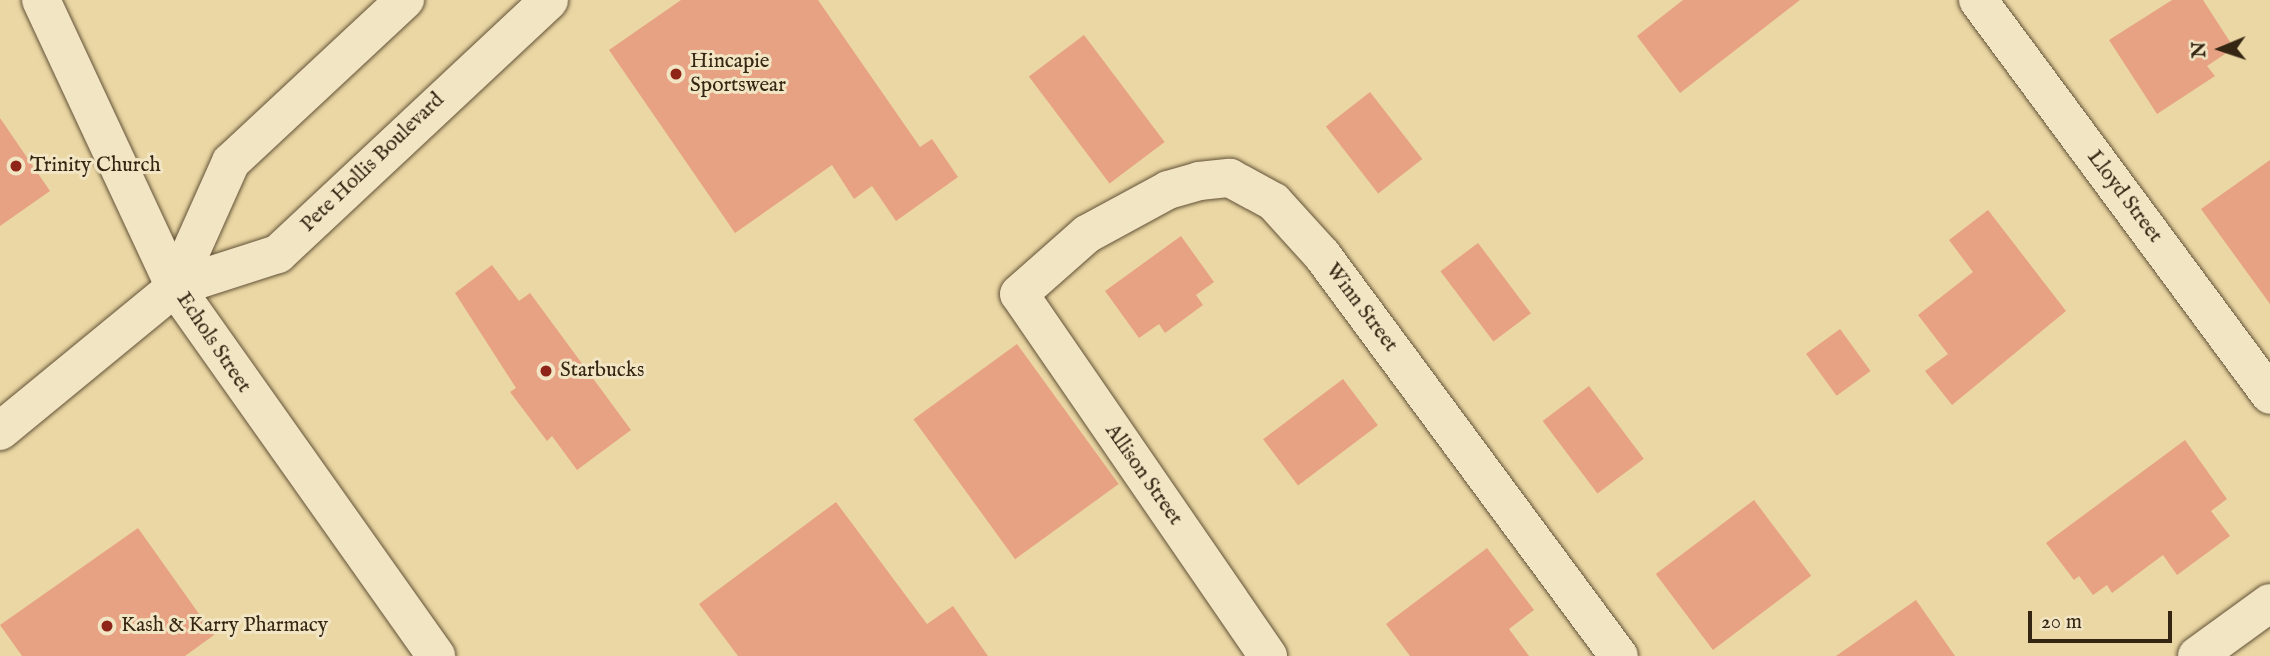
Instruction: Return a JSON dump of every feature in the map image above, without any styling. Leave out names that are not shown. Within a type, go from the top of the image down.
[{"type":"street","name":"Echols Street","points":[[41,0],[175,287],[436,656]]},
{"type":"street","name":"Pete Hollis Boulevard","points":[[175,287],[231,162],[405,0]]},
{"type":"street","name":"Pete Hollis Boulevard","points":[[0,431],[175,287],[278,254],[549,0]]},
{"type":"street","name":"Lloyd Street","points":[[1978,0],[2270,395]]},
{"type":"street","name":"Winn Street","points":[[1019,295],[1087,234],[1168,190],[1230,178],[1275,202],[1322,255],[1619,656]]},
{"type":"street","name":"Allison Street","points":[[1019,295],[1268,656]]},
{"type":"street","points":[[2197,656],[2270,603]]},
{"type":"building","points":[[681,0],[818,0],[920,147],[932,139],[958,177],[896,221],[872,186],[854,199],[832,165],[735,233],[609,50]]},
{"type":"building","points":[[1683,0],[1800,0],[1680,93],[1637,36]]},
{"type":"building","points":[[2172,0],[2203,0],[2234,48],[2207,66],[2215,76],[2157,114],[2109,40]]},
{"type":"building","points":[[1084,35],[1165,142],[1110,184],[1029,77]]},
{"type":"building","points":[[1370,92],[1422,159],[1378,193],[1326,126]]},
{"type":"building","name":"Trinity Church","points":[[0,118],[50,191],[0,226]]},
{"type":"building","points":[[2270,160],[2270,304],[2201,209]]},
{"type":"building","points":[[1988,210],[2066,311],[1952,405],[1925,371],[1948,354],[1918,315],[1973,272],[1949,240]]},
{"type":"building","points":[[1181,236],[1214,282],[1196,295],[1203,305],[1165,333],[1159,324],[1139,338],[1105,291]]},
{"type":"building","points":[[1478,243],[1531,313],[1493,342],[1440,271]]},
{"type":"building","name":"Starbucks","points":[[492,265],[519,301],[530,293],[631,430],[577,470],[552,436],[547,441],[510,392],[516,388],[455,293]]},
{"type":"building","points":[[1840,329],[1871,371],[1837,396],[1806,354]]},
{"type":"building","points":[[1017,344],[1119,484],[1015,559],[913,419]]},
{"type":"building","points":[[1343,379],[1378,425],[1298,486],[1263,439]]},
{"type":"building","points":[[1589,386],[1644,459],[1597,494],[1543,421]]},
{"type":"building","points":[[2185,440],[2227,499],[2211,511],[2230,536],[2177,575],[2163,555],[2112,593],[2107,585],[2093,595],[2079,576],[2074,580],[2046,543]]},
{"type":"building","points":[[1754,500],[1811,576],[1713,650],[1656,574]]},
{"type":"building","points":[[836,502],[927,624],[953,606],[988,656],[738,656],[699,604]]},
{"type":"building","points":[[138,528],[214,635],[185,656],[22,656],[0,625]]},
{"type":"building","points":[[1487,548],[1534,610],[1509,629],[1529,656],[1410,656],[1386,624]]},
{"type":"building","points":[[1916,600],[1955,656],[1836,656]]},
{"type":"place","name":"Hincapie Sportswear","points":[[676,74]]},
{"type":"place","name":"Trinity Church","points":[[16,166]]},
{"type":"place","name":"Starbucks","points":[[546,371]]},
{"type":"place","name":"Kash & Karry Pharmacy","points":[[107,626]]}]
